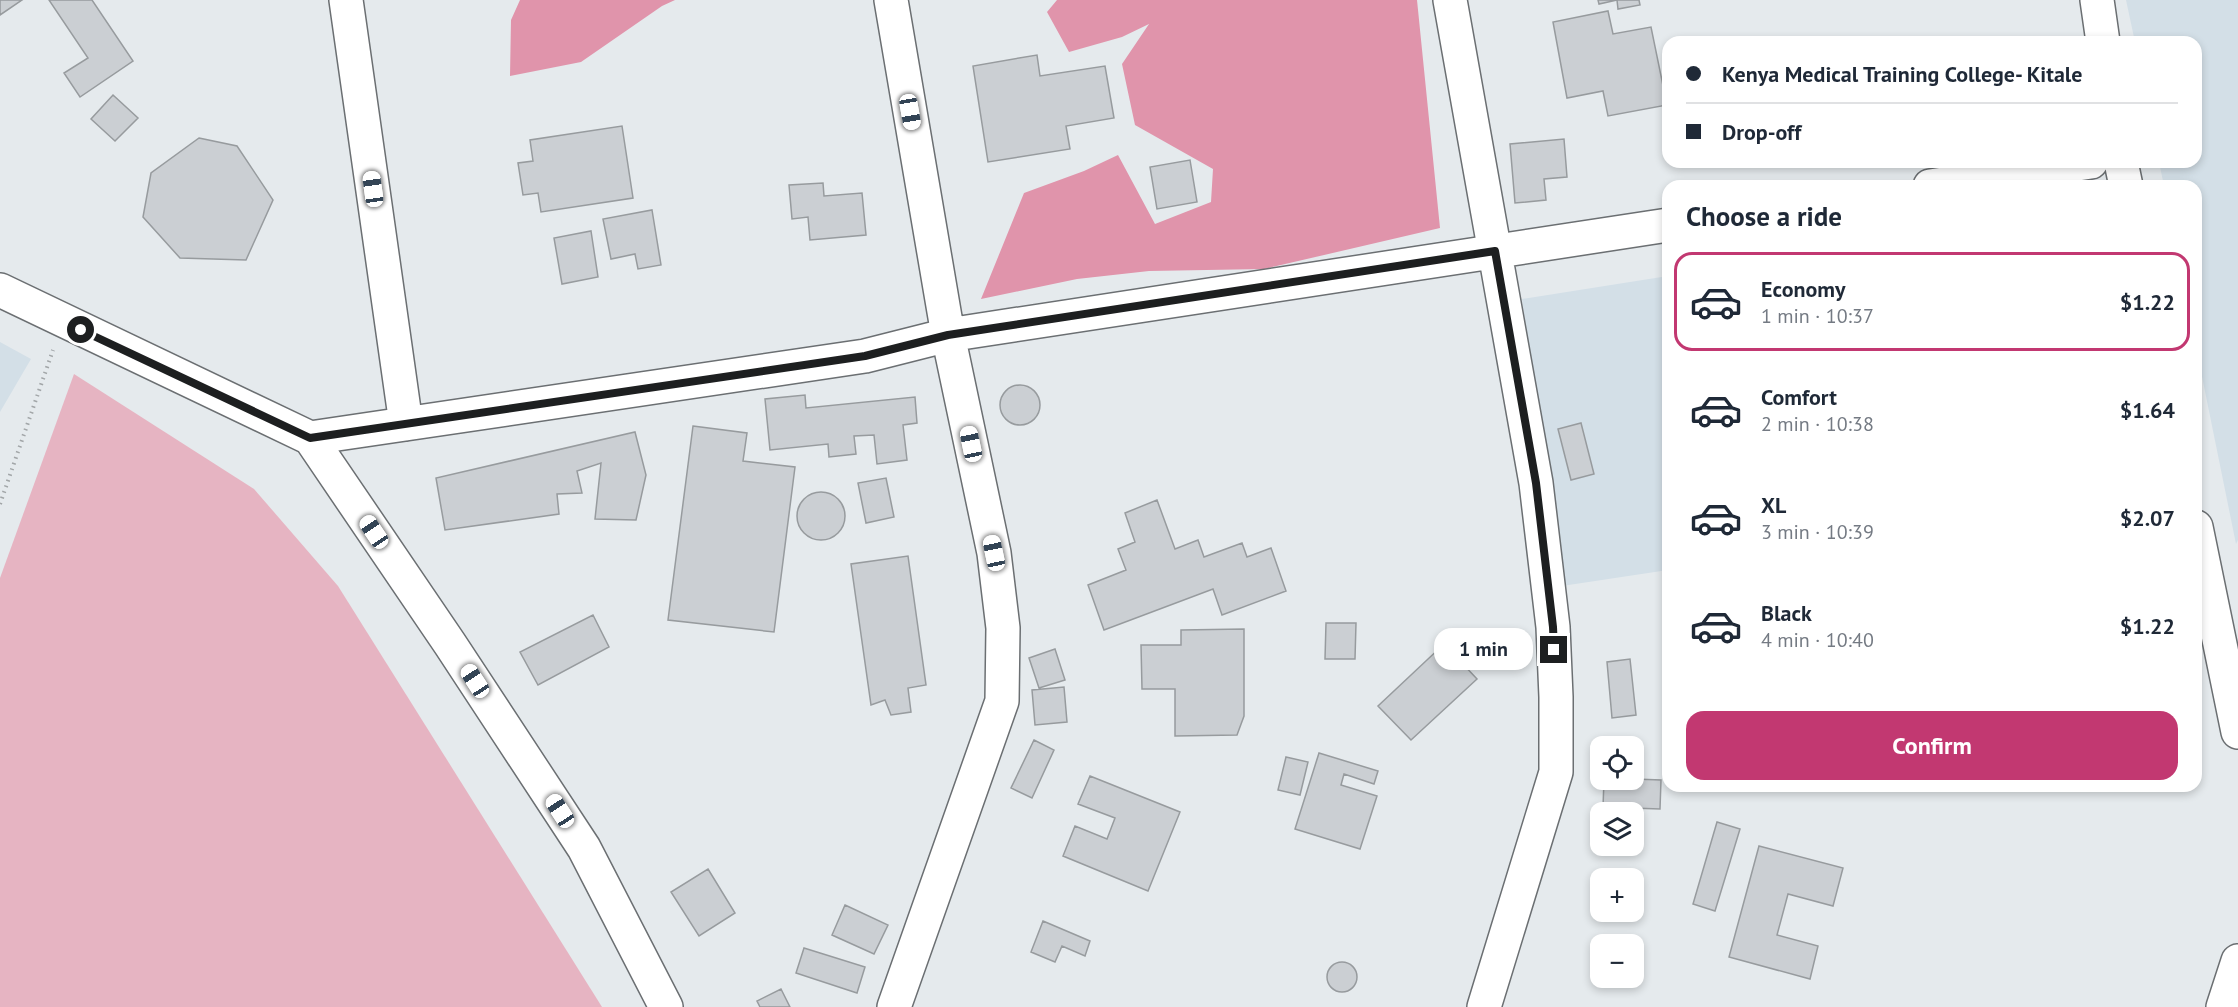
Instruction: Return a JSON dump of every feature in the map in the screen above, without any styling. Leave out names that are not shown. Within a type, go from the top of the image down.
[{"type":"street","points":[[346,0],[406,424]]},
{"type":"street","points":[[891,0],[948,335],[994,553],[1003,628],[1002,701],[894,1007]]},
{"type":"street","points":[[1450,0],[1536,483],[1553,627],[1556,772],[1484,1007]]},
{"type":"street","points":[[2097,0],[2102,36]]},
{"type":"street","points":[[1970,180],[2051,168]]},
{"type":"street","points":[[310,438],[865,356],[948,335],[1662,226]]},
{"type":"street","points":[[0,290],[310,438],[457,654],[584,848],[666,1007]]},
{"type":"street","points":[[2202,555],[2238,732]]},
{"type":"street","points":[[2223,1007],[2238,961]]},
{"type":"path","points":[[0,504],[62,321]]},
{"type":"shaded area","points":[[520,0],[675,0],[662,6],[581,62],[510,76],[511,20]]},
{"type":"shaded area","points":[[1057,0],[1417,0],[1440,228],[1264,269],[1149,271],[1077,279],[981,299],[1024,193],[1084,171],[1118,155],[1155,224],[1211,202],[1213,169],[1135,125],[1122,64],[1149,24],[1122,37],[1069,52],[1047,12]]},
{"type":"shaded area","points":[[2126,0],[2238,0],[2238,540],[2236,544],[2202,377],[2202,180],[2163,180],[2160,168],[2202,168],[2202,36],[2134,36]]},
{"type":"shaded area","points":[[1662,277],[1662,571],[1562,586],[1522,299]]},
{"type":"shaded area","points":[[0,342],[31,359],[0,412]]},
{"type":"shaded area","points":[[74,374],[254,489],[338,586],[602,1007],[0,1007],[0,578]]},
{"type":"building","points":[[0,0],[22,0],[0,15]]},
{"type":"building","points":[[49,0],[92,0],[133,61],[80,97],[64,73],[88,58]]},
{"type":"building","points":[[1598,0],[1617,0],[1599,4]]},
{"type":"building","points":[[1617,0],[1639,0],[1640,5],[1618,9]]},
{"type":"building","points":[[1608,11],[1613,34],[1651,27],[1662,81],[1662,106],[1608,116],[1603,91],[1567,98],[1553,22]]},
{"type":"building","points":[[1037,55],[1040,76],[1105,66],[1114,118],[1066,126],[1070,149],[988,162],[973,66]]},
{"type":"building","points":[[113,95],[138,118],[115,141],[91,119]]},
{"type":"building","points":[[622,126],[633,198],[541,212],[538,193],[523,195],[518,163],[533,161],[530,140]]},
{"type":"building","points":[[199,138],[237,146],[273,200],[246,260],[180,258],[143,217],[151,173]]},
{"type":"building","points":[[1564,139],[1567,177],[1544,179],[1546,200],[1515,203],[1510,144]]},
{"type":"building","points":[[1190,160],[1197,202],[1157,209],[1150,167]]},
{"type":"building","points":[[823,183],[824,196],[862,193],[866,235],[810,240],[808,217],[792,219],[789,185]]},
{"type":"building","points":[[652,210],[661,265],[638,269],[635,254],[611,259],[603,219]]},
{"type":"building","points":[[591,231],[598,277],[562,284],[554,238]]},
{"type":"building","points":[[1020,385],[1028,386],[1034,391],[1039,397],[1039,413],[1034,419],[1028,424],[1020,425],[1012,424],[1006,419],[1001,413],[1000,405],[1001,397],[1006,391],[1012,386]]},
{"type":"building","points":[[805,395],[806,408],[915,397],[917,423],[903,425],[907,460],[877,464],[874,435],[854,436],[856,454],[829,457],[828,444],[770,450],[765,399]]},
{"type":"building","points":[[1581,423],[1594,474],[1571,480],[1558,429]]},
{"type":"building","points":[[693,426],[747,433],[743,461],[795,467],[774,632],[668,620]]},
{"type":"building","points":[[635,432],[646,475],[636,520],[595,519],[601,463],[577,471],[582,493],[557,494],[559,514],[445,530],[436,478]]},
{"type":"building","points":[[886,478],[894,517],[866,523],[858,483]]},
{"type":"building","points":[[816,492],[826,492],[838,499],[845,511],[845,521],[838,533],[826,540],[816,540],[801,529],[797,521],[797,511],[808,496]]},
{"type":"building","points":[[1157,500],[1175,549],[1198,540],[1204,557],[1242,543],[1247,557],[1271,548],[1286,591],[1222,615],[1213,589],[1104,630],[1088,585],[1126,570],[1118,549],[1135,542],[1125,513]]},
{"type":"building","points":[[908,556],[926,685],[908,688],[911,712],[891,715],[885,700],[871,705],[851,564]]},
{"type":"building","points":[[593,615],[609,647],[538,685],[520,652]]},
{"type":"building","points":[[1326,623],[1356,623],[1355,659],[1325,659]]},
{"type":"building","points":[[1244,629],[1244,716],[1237,735],[1175,736],[1175,689],[1142,689],[1141,645],[1181,645],[1181,630]]},
{"type":"building","points":[[1444,644],[1477,679],[1411,740],[1378,706]]},
{"type":"building","points":[[1055,649],[1065,680],[1039,688],[1029,658]]},
{"type":"building","points":[[1630,659],[1636,715],[1612,718],[1607,662]]},
{"type":"building","points":[[1064,687],[1067,722],[1035,725],[1032,690]]},
{"type":"building","points":[[1034,740],[1054,750],[1032,798],[1011,788]]},
{"type":"building","points":[[1319,753],[1378,771],[1374,784],[1344,774],[1341,785],[1377,796],[1360,849],[1295,829]]},
{"type":"building","points":[[1286,757],[1308,762],[1300,795],[1278,790]]},
{"type":"building","points":[[1090,776],[1180,812],[1148,891],[1063,856],[1075,826],[1107,839],[1115,818],[1078,804]]},
{"type":"building","points":[[1644,779],[1661,780],[1660,809],[1644,808],[1644,802],[1603,802],[1604,790],[1644,790]]},
{"type":"building","points":[[1717,822],[1740,829],[1715,911],[1693,904]]},
{"type":"building","points":[[1759,846],[1843,868],[1833,906],[1788,894],[1777,935],[1818,946],[1810,979],[1729,957]]},
{"type":"building","points":[[708,869],[735,913],[699,936],[671,892]]},
{"type":"building","points":[[845,905],[888,925],[874,954],[832,935]]},
{"type":"building","points":[[1043,921],[1090,941],[1085,956],[1062,946],[1055,962],[1031,952]]},
{"type":"building","points":[[804,948],[865,967],[857,993],[796,973]]},
{"type":"building","points":[[1342,962],[1353,966],[1357,977],[1353,988],[1342,992],[1331,988],[1327,977],[1331,966]]},
{"type":"building","points":[[781,989],[790,1007],[760,1007],[757,1001]]},
{"type":"route","points":[[81,330],[310,438],[865,356],[948,335],[1495,251],[1536,483],[1554,650]]}]
